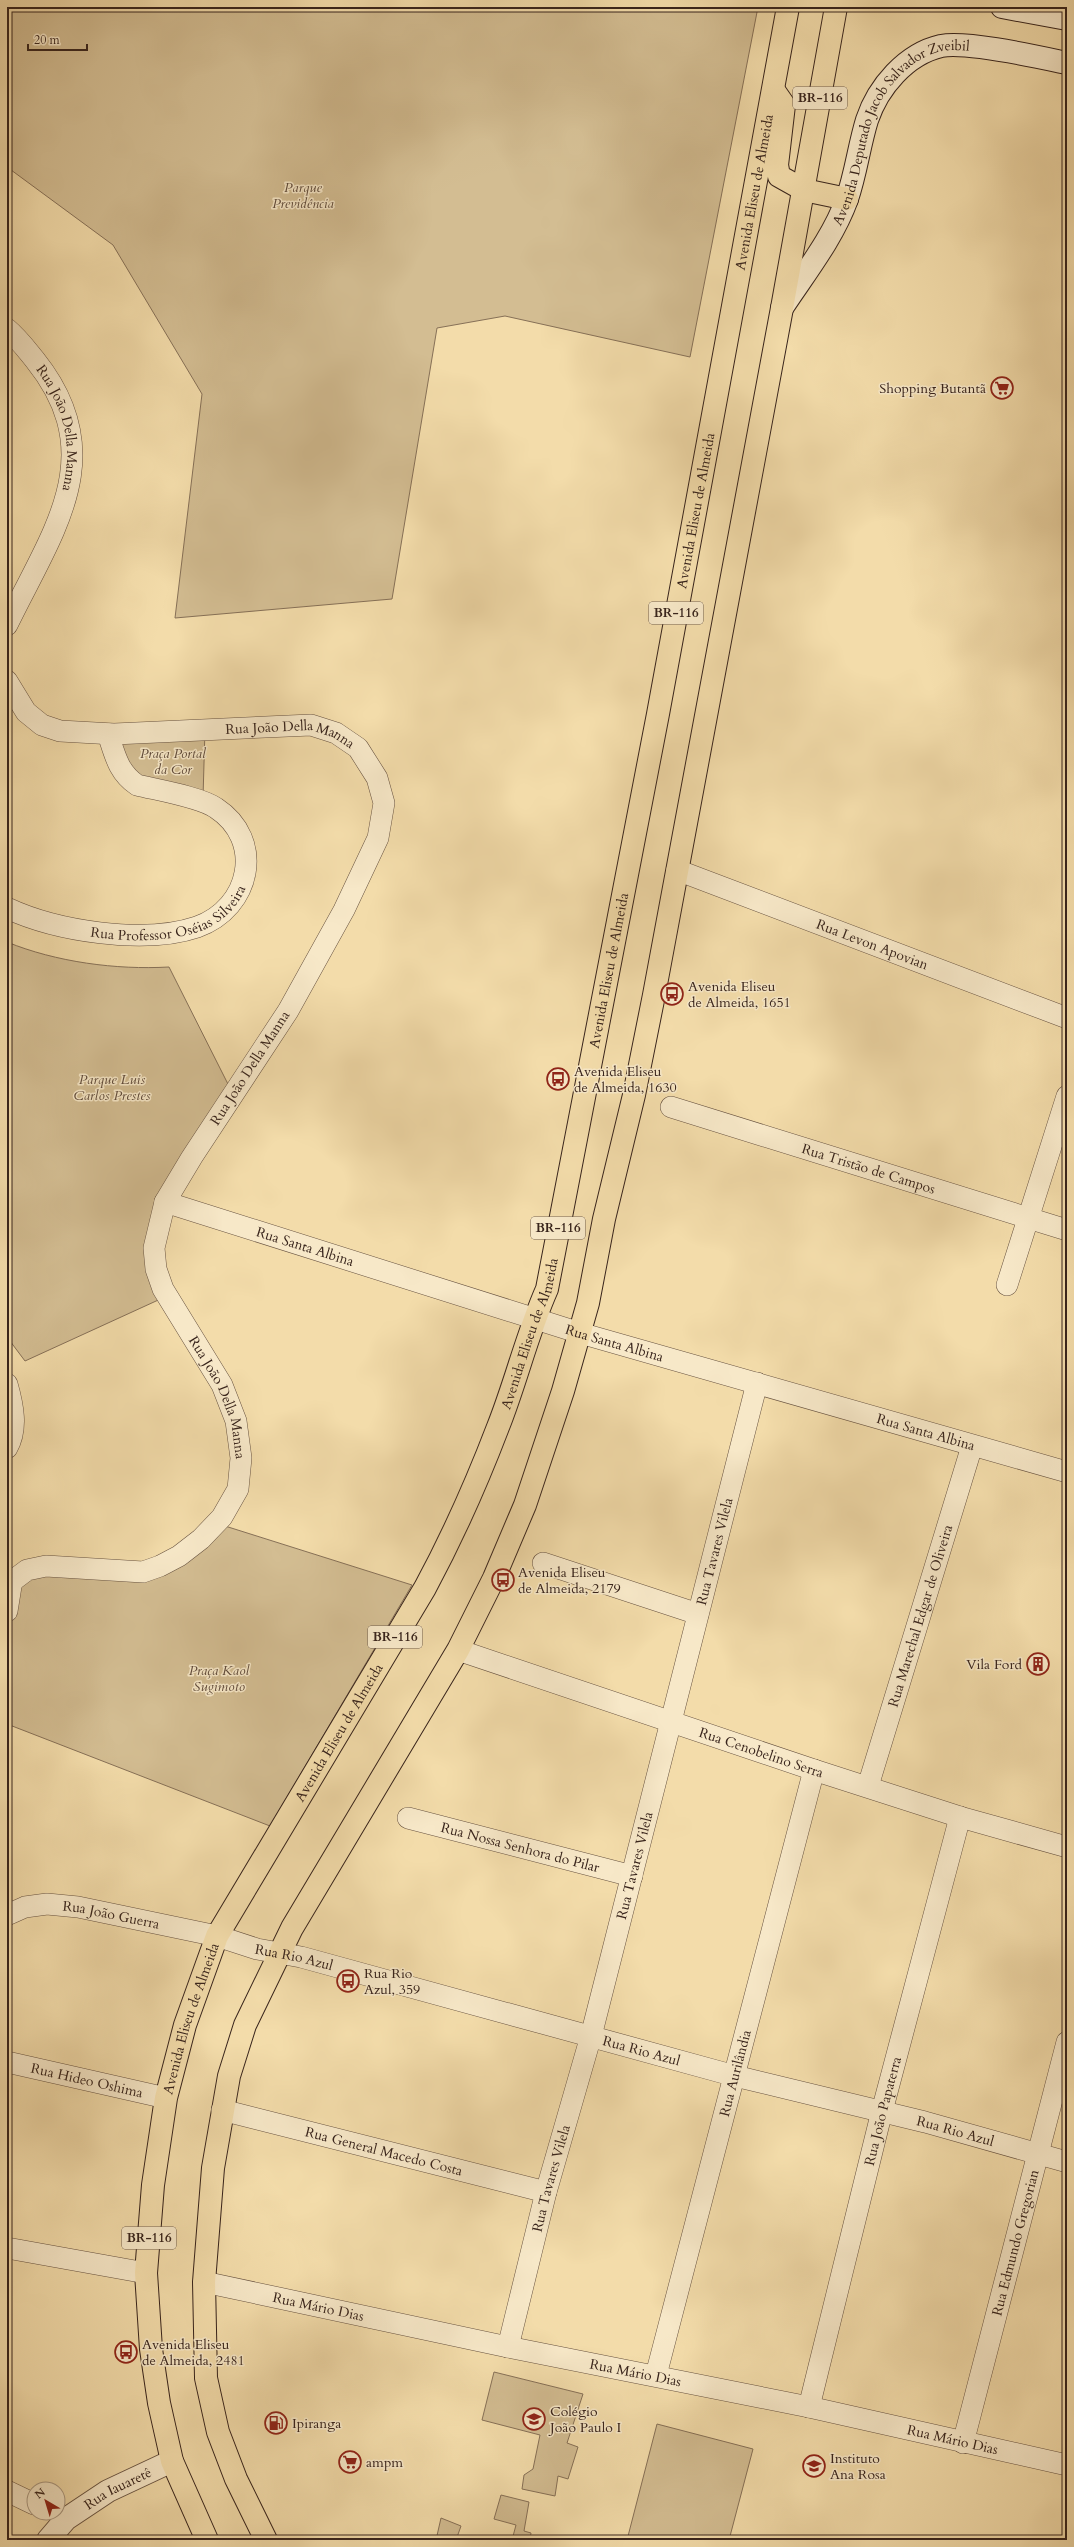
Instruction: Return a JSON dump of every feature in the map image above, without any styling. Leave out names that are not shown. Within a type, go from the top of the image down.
[{"type":"main road","name":"Avenida Eliseu de Almeida","points":[[207,2540],[172,2461],[159,2403],[151,2349],[146,2272],[153,2185],[166,2098],[185,2025],[216,1936],[425,1588],[450,1542],[498,1426],[534,1319],[547,1289],[658,714],[788,7]]},
{"type":"main road","name":"BR-116","points":[[266,2540],[236,2479],[218,2432],[206,2378],[204,2282],[213,2168],[222,2110],[234,2058],[243,2032],[261,1989],[281,1953],[292,1928],[458,1650],[494,1578],[525,1505],[580,1333],[634,1095],[804,190],[836,7]]},
{"type":"main road","points":[[1002,7],[1067,19]]},
{"type":"main road","name":"Avenida Deputado Jacob Salvador Zveibil","points":[[782,308],[836,222],[847,199],[867,120],[875,101],[890,79],[909,62],[927,50],[943,46],[965,45],[1067,63]]},
{"type":"main road","points":[[773,90],[784,105],[777,165],[779,176],[804,190],[847,199]]},
{"type":"main road","name":"Rua Iauaretê","points":[[66,2513],[172,2461]]},
{"type":"main road","name":"Rua Iauaretê","points":[[48,2540],[58,2521]]},
{"type":"street","name":"Rua João Della Manna","points":[[7,329],[50,378],[60,395],[69,423],[74,458],[69,486],[60,518],[7,625]]},
{"type":"street","name":"Rua João Della Manna","points":[[7,681],[26,712],[42,725],[60,731],[108,734],[312,726],[336,733],[358,748],[377,778],[384,803],[378,838],[344,910],[288,1011],[192,1157],[165,1202],[154,1248],[156,1269],[163,1289],[222,1385],[236,1421],[242,1458],[238,1489],[222,1517],[201,1539],[179,1556],[160,1566],[143,1572],[46,1566],[27,1570],[10,1582]]},
{"type":"street","name":"Rua Professor Oséias Silveira","points":[[7,908],[25,917],[62,928],[156,936],[197,927],[219,915],[235,901],[243,884],[246,869],[242,843],[233,825],[216,808],[205,802],[137,785],[128,779],[118,764],[108,734]]},
{"type":"street","name":"Rua Levon Apovian","points":[[677,870],[1067,1018]]},
{"type":"street","points":[[1007,1286],[1067,1096]]},
{"type":"street","name":"Rua Tristão de Campos","points":[[671,1106],[1067,1230]]},
{"type":"street","name":"Rua Santa Albina","points":[[165,1202],[580,1333],[1067,1472]]},
{"type":"street","points":[[7,1384],[12,1404],[13,1422],[10,1442],[7,1448]]},
{"type":"street","name":"Rua Tavares Vilela","points":[[508,2347],[546,2192],[591,2036],[757,1384]]},
{"type":"street","name":"Rua Marechal Edgar de Oliveira","points":[[868,1786],[972,1446]]},
{"type":"street","points":[[543,1563],[698,1614]]},
{"type":"street","points":[[7,1611],[10,1582]]},
{"type":"street","name":"Rua Cenobelino Serra","points":[[458,1650],[670,1723],[960,1817],[1066,1842]]},
{"type":"street","name":"Rua Aurilândia","points":[[656,2376],[814,1770]]},
{"type":"street","name":"Rua João Papaterra","points":[[809,2407],[882,2111],[960,1817]]},
{"type":"street","name":"Rua Nossa Senhora do Pilar","points":[[408,1818],[632,1876]]},
{"type":"street","name":"Rua João Guerra","points":[[7,1915],[25,1907],[47,1904],[78,1907],[216,1936]]},
{"type":"street","name":"Rua Rio Azul","points":[[216,1936],[258,1949],[301,1957],[735,2076],[882,2111],[1067,2162]]},
{"type":"street","name":"Rua Edmundo Gregorian","points":[[963,2443],[1040,2154],[1067,2042]]},
{"type":"street","name":"Rua Hideo Oshima","points":[[7,2062],[166,2098]]},
{"type":"street","name":"Rua General Macedo Costa","points":[[222,2110],[546,2192]]},
{"type":"street","points":[[7,2248],[146,2272]]},
{"type":"street","name":"Rua Mário Dias","points":[[204,2282],[508,2347],[809,2407],[963,2443],[1067,2465]]},
{"type":"street","points":[[7,2491],[26,2500]]},
{"type":"green space","name":"Parque Previdência","points":[[7,7],[758,7],[690,357],[505,316],[437,328],[392,599],[175,618],[202,394],[113,245],[7,167]]},
{"type":"green space","name":"Praça Portal da Cor","points":[[205,729],[203,798],[138,784],[114,734]]},
{"type":"green space","name":"Parque Luis Carlos Prestes","points":[[7,942],[46,955],[86,963],[107,966],[149,968],[169,967],[233,1094],[154,1248],[167,1296],[25,1361],[7,1337]]},
{"type":"green space","name":"Praça Kaol Sugimoto","points":[[225,1526],[412,1585],[270,1826],[7,1724],[7,1635],[15,1584],[45,1575],[154,1576]]},
{"type":"green space","points":[[494,2372],[583,2394],[567,2443],[578,2447],[568,2479],[558,2476],[555,2496],[522,2489],[524,2475],[533,2469],[540,2435],[482,2420]]},
{"type":"green space","points":[[657,2424],[753,2449],[729,2540],[627,2540]]},
{"type":"green space","points":[[501,2495],[529,2502],[524,2531],[531,2533],[530,2540],[512,2540],[516,2525],[494,2519]]},
{"type":"green space","points":[[441,2518],[461,2526],[456,2540],[436,2540]]},
{"type":"place","name":"Shopping Butantã","points":[[1002,388]]},
{"type":"place","name":"Avenida Eliseu de Almeida, 1651","points":[[672,994]]},
{"type":"place","name":"Avenida Eliseu de Almeida, 1630","points":[[558,1079]]},
{"type":"place","name":"Avenida Eliseu de Almeida, 2179","points":[[503,1580]]},
{"type":"place","name":"Vila Ford","points":[[1038,1664]]},
{"type":"place","name":"Rua Rio Azul, 359","points":[[348,1981]]},
{"type":"place","name":"Avenida Eliseu de Almeida, 2481","points":[[126,2352]]},
{"type":"place","name":"Colégio João Paulo I","points":[[534,2419]]},
{"type":"place","name":"Ipiranga","points":[[276,2423]]},
{"type":"place","name":"ampm","points":[[350,2462]]},
{"type":"place","name":"Instituto Ana Rosa","points":[[814,2466]]}]
